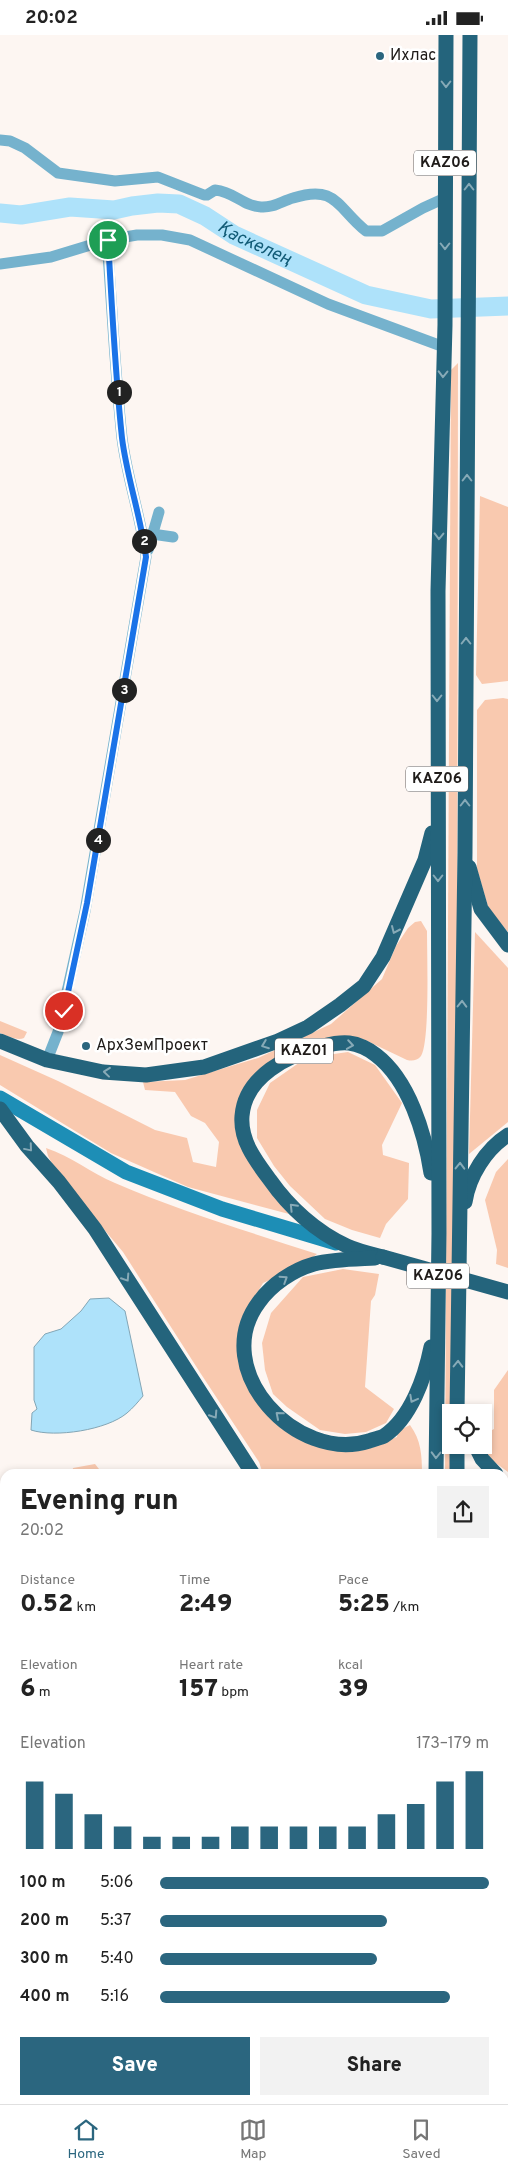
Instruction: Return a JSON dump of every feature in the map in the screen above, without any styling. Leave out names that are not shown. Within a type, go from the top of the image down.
[{"type":"highway","name":"KАZ06","points":[[436,1469],[439,1233],[438,591],[445,325],[446,35]]},
{"type":"highway","name":"KАZ06","points":[[458,1404],[465,852],[470,35]]},
{"type":"highway","points":[[446,128],[469,128]]},
{"type":"highway","points":[[0,1041],[47,1060],[103,1072],[146,1075],[204,1067],[278,1041],[308,1027],[364,986],[383,957],[430,844],[437,784]]},
{"type":"highway","points":[[465,852],[481,909],[508,945]]},
{"type":"highway","name":"KАZ01","points":[[439,1233],[427,1144],[413,1106],[393,1073],[377,1055],[365,1048],[349,1043],[332,1044],[293,1056],[271,1069],[255,1084],[245,1101],[242,1116],[244,1137],[251,1155],[280,1193],[305,1219],[346,1246],[508,1292]]},
{"type":"highway","points":[[0,1109],[27,1146],[59,1182],[95,1229],[250,1469]]},
{"type":"highway","points":[[459,1236],[467,1190],[478,1166],[499,1141],[508,1135]]},
{"type":"highway","points":[[383,1257],[314,1264],[279,1282],[265,1293],[254,1308],[246,1328],[244,1347],[251,1383],[265,1403],[301,1433],[320,1442],[354,1446],[383,1436],[403,1417],[418,1389],[428,1363],[437,1319]]},
{"type":"highway","points":[[457,1454],[457,1469]]},
{"type":"highway","points":[[480,1454],[491,1469]]},
{"type":"main road","points":[[0,1098],[126,1171],[222,1209],[346,1246]]},
{"type":"street","points":[[0,140],[10,141],[25,148],[58,173],[115,181],[158,177],[204,195],[208,195],[215,190],[228,191],[248,204],[261,207],[278,205],[292,198],[320,193],[327,194],[341,206],[354,222],[366,231],[382,231],[445,198]]},
{"type":"street","points":[[0,264],[51,257],[108,240],[137,235],[162,235],[190,241],[328,304],[444,347]]},
{"type":"street","points":[[108,240],[122,439],[130,487],[143,536],[146,557]]},
{"type":"street","points":[[47,1060],[58,1032],[85,911],[146,557],[159,512]]},
{"type":"street","points":[[152,533],[173,537]]},
{"type":"shaded area","points":[[458,363],[457,1073],[452,1404],[445,1404],[451,370]]},
{"type":"shaded area","points":[[480,496],[508,507],[508,681],[482,684],[476,675]]},
{"type":"shaded area","points":[[508,699],[508,932],[489,910],[477,869],[477,710],[485,700]]},
{"type":"shaded area","points":[[421,921],[427,931],[427,997],[426,1034],[421,1056],[414,1060],[407,1060],[363,1039],[335,1037],[286,1054],[238,1105],[263,1183],[289,1214],[188,1187],[111,1153],[0,1085],[0,1055],[58,1081],[155,1130],[187,1138],[193,1162],[216,1167],[219,1142],[205,1123],[191,1116],[175,1092],[145,1090],[143,1082],[185,1080],[258,1058],[331,1024],[382,979],[396,946],[408,928],[415,922]]},
{"type":"shaded area","points":[[475,932],[508,968],[508,1122],[469,1154]]},
{"type":"shaded area","points":[[0,1021],[27,1032],[24,1038],[15,1039],[0,1033]]},
{"type":"shaded area","points":[[348,1052],[375,1065],[402,1103],[382,1145],[383,1155],[409,1163],[408,1199],[386,1224],[380,1238],[352,1230],[325,1219],[290,1186],[274,1166],[257,1138],[257,1110],[270,1083],[306,1058]]},
{"type":"shaded area","points":[[46,1148],[64,1155],[106,1179],[164,1203],[317,1254],[305,1264],[263,1283],[242,1319],[240,1358],[251,1391],[309,1444],[359,1451],[397,1437],[398,1431],[410,1425],[417,1436],[422,1469],[261,1469],[259,1462],[123,1252],[59,1176],[48,1156]]},
{"type":"shaded area","points":[[508,1159],[508,1268],[496,1264],[497,1250],[485,1200],[496,1172]]},
{"type":"shaded area","points":[[343,1269],[379,1274],[375,1295],[371,1301],[365,1387],[394,1409],[386,1423],[366,1432],[345,1434],[320,1430],[287,1407],[273,1394],[265,1370],[262,1343],[271,1313],[303,1277]]},
{"type":"shaded area","points":[[508,1370],[508,1469],[504,1469],[487,1454],[492,1454],[492,1430],[494,1429],[494,1390]]},
{"type":"shaded area","points":[[445,1454],[451,1454],[451,1469],[445,1469]]},
{"type":"shaded area","points":[[95,1464],[99,1469],[73,1469]]},
{"type":"water","points":[[109,1298],[125,1311],[143,1396],[129,1411],[118,1419],[94,1428],[67,1433],[31,1430],[32,1413],[37,1409],[34,1400],[34,1347],[45,1334],[61,1329],[81,1311],[90,1299]]},
{"type":"waterway","name":"Қаскелең","points":[[0,213],[21,215],[70,207],[114,210],[158,203],[179,204],[205,216],[234,235],[366,295],[431,309],[508,306]]},
{"type":"place","name":"Ихлас","points":[[380,56]]},
{"type":"place","name":"АрхЗемПроект","points":[[86,1046]]},
{"type":"route","points":[[64,1011],[87,903],[146,557],[143,536],[130,487],[122,439],[108,240]]}]
